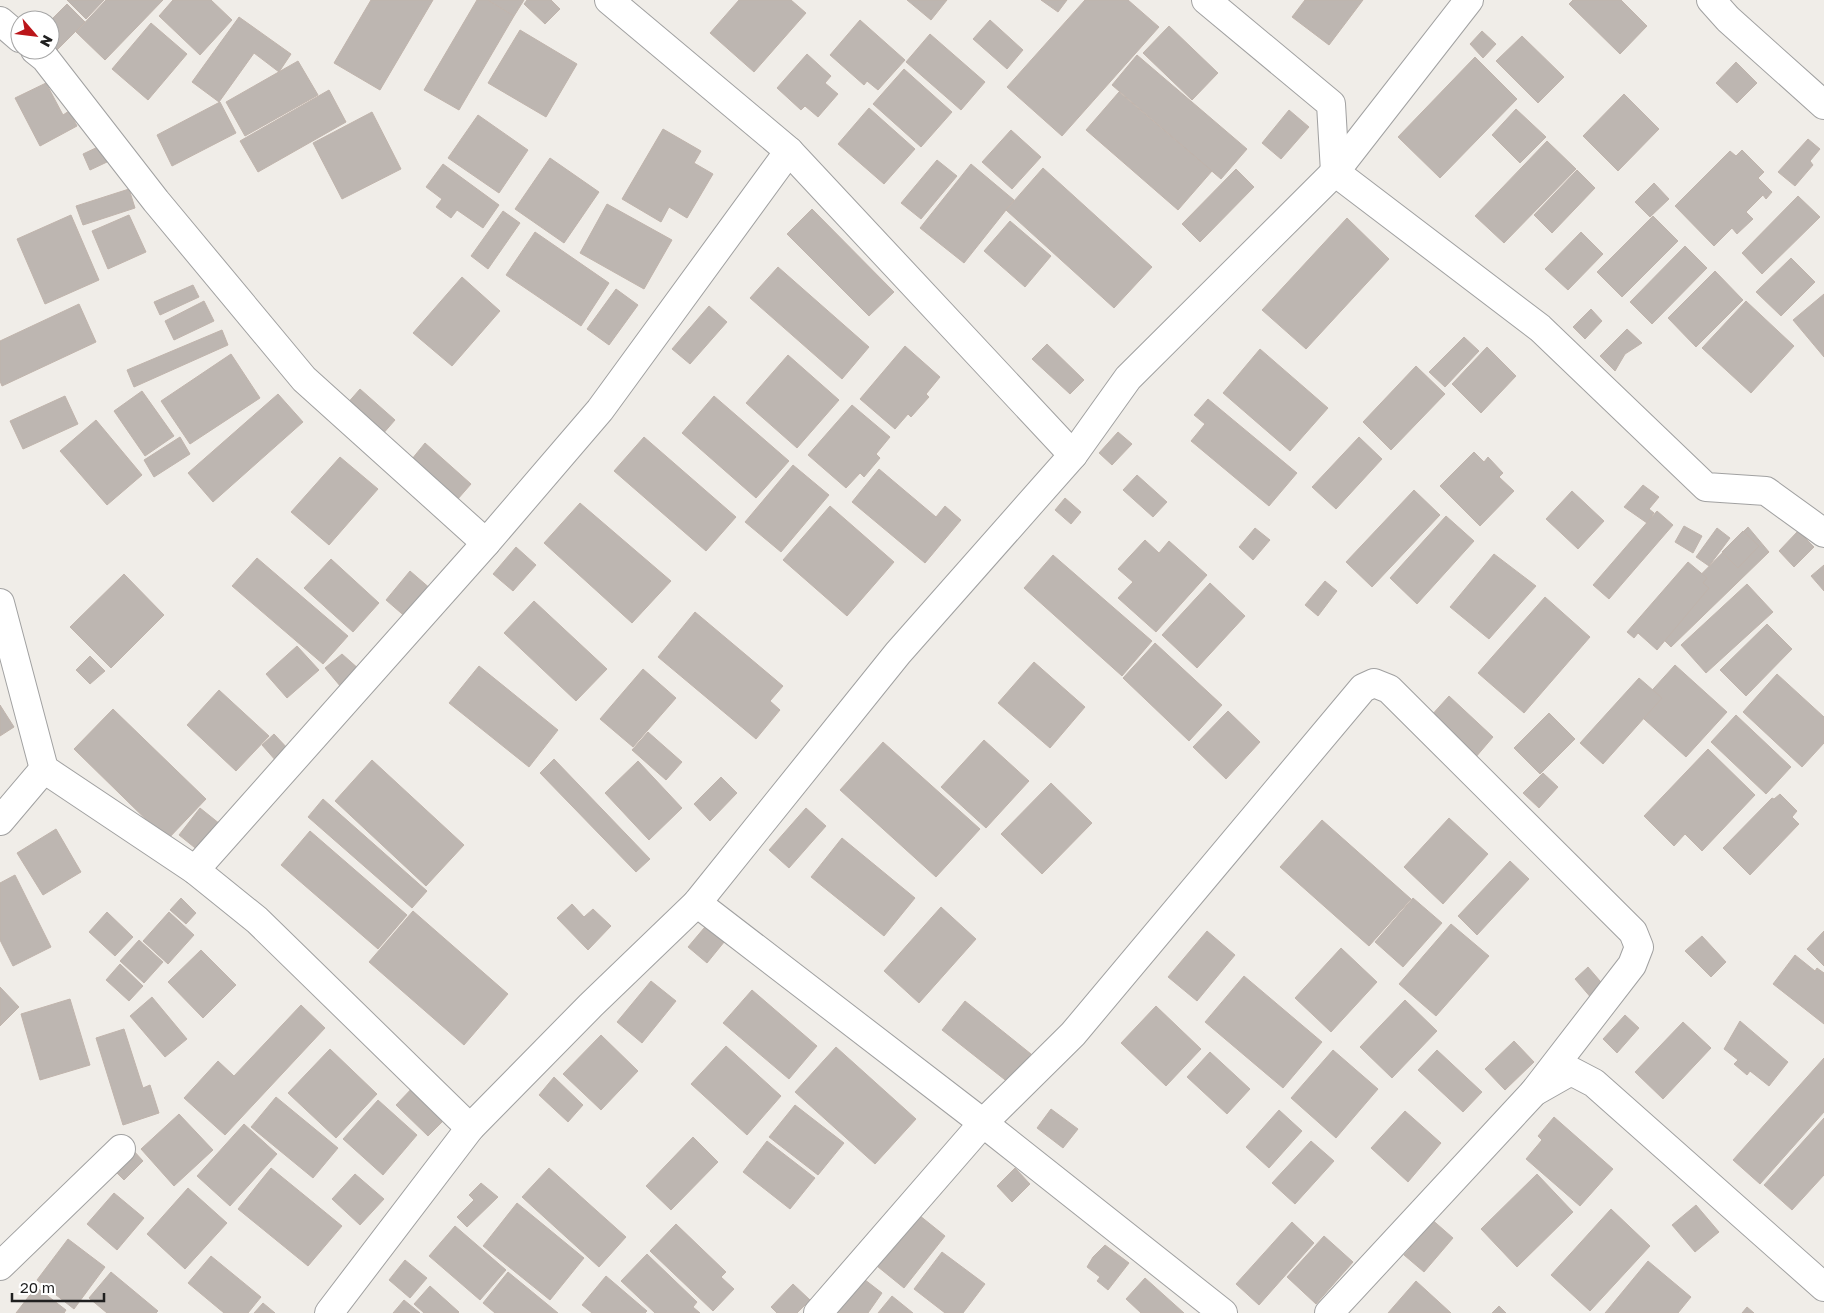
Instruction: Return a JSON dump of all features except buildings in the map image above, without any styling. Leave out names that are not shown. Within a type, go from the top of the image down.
[{"type":"street","points":[[609,0],[789,151],[1073,455]]},
{"type":"street","points":[[1206,0],[1331,104],[1335,172],[1540,328],[1706,487],[1766,491],[1824,532]]},
{"type":"street","points":[[329,1313],[470,1128],[591,1005],[697,903],[898,653],[1073,455],[1128,378],[1335,172],[1469,0]]},
{"type":"street","points":[[1711,0],[1728,19],[1824,105]]},
{"type":"street","points":[[0,21],[10,30]]},
{"type":"street","points":[[47,60],[156,201],[304,379],[486,543]]},
{"type":"street","points":[[194,870],[486,543],[600,410],[789,151]]},
{"type":"street","points":[[1,609],[44,769],[194,870],[257,920],[470,1128]]},
{"type":"street","points":[[818,1313],[983,1123],[1073,1034],[1363,688],[1374,684],[1389,689],[1634,932],[1639,947],[1632,965],[1534,1092],[1329,1313]]},
{"type":"street","points":[[0,821],[44,769]]},
{"type":"street","points":[[697,903],[983,1123],[1223,1313]]},
{"type":"street","points":[[1534,1092],[1572,1071],[1594,1083],[1824,1287]]},
{"type":"street","points":[[0,1266],[121,1149]]}]
